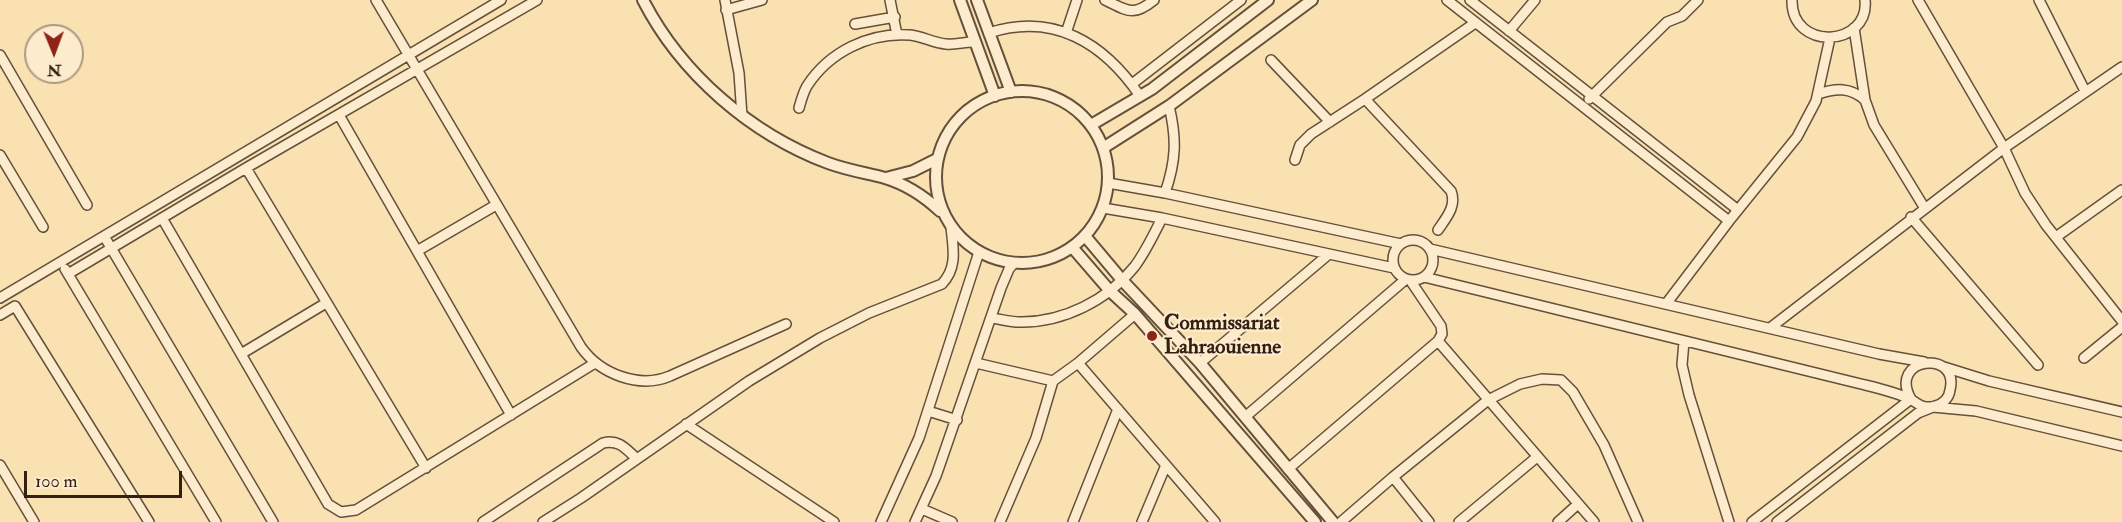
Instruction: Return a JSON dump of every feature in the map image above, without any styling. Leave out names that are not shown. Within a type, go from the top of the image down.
[{"type":"street","points":[[376,0],[581,348],[595,363],[635,381],[661,380],[786,324]]},
{"type":"street","points":[[0,298],[501,0]]},
{"type":"street","points":[[68,274],[537,0]]},
{"type":"street","points":[[643,0],[678,54],[711,89],[742,116],[768,134],[806,154],[847,170],[886,178],[916,192],[943,213]]},
{"type":"street","points":[[742,116],[739,73],[726,5],[762,0]]},
{"type":"street","points":[[890,0],[897,35]]},
{"type":"street","points":[[960,0],[973,42],[995,96]]},
{"type":"street","points":[[977,0],[1011,92]]},
{"type":"street","points":[[1066,33],[1077,0]]},
{"type":"street","points":[[1105,0],[1131,12],[1142,9],[1155,0]]},
{"type":"street","points":[[1132,84],[1241,0]]},
{"type":"street","points":[[1091,125],[1140,96],[1268,0]]},
{"type":"street","points":[[1103,148],[1169,106],[1312,0]]},
{"type":"street","points":[[1447,0],[1729,221]]},
{"type":"street","points":[[1470,0],[1483,4],[1509,31],[1738,210]]},
{"type":"street","points":[[1509,31],[1535,0]]},
{"type":"street","points":[[1583,105],[1667,22],[1679,18],[1698,0]]},
{"type":"street","points":[[1792,0],[1796,20],[1805,30],[1817,37],[1830,38],[1843,35],[1854,28],[1862,17],[1867,1]]},
{"type":"street","points":[[1918,0],[2004,147],[2025,193],[2056,237],[2122,321]]},
{"type":"street","points":[[2039,0],[2085,91]]},
{"type":"street","points":[[855,24],[895,17]]},
{"type":"street","points":[[1295,160],[1305,139],[1475,23]]},
{"type":"street","points":[[989,33],[1008,27],[1037,26],[1082,39],[1122,70],[1140,96]]},
{"type":"street","points":[[1854,28],[1865,100],[1874,125],[1924,207]]},
{"type":"street","points":[[799,108],[806,88],[819,71],[835,56],[854,45],[875,38],[897,35],[912,35],[947,44],[973,42]]},
{"type":"street","points":[[1666,304],[1797,137],[1818,94],[1830,38]]},
{"type":"street","points":[[0,55],[87,205]]},
{"type":"street","points":[[1271,60],[1330,122]]},
{"type":"street","points":[[1770,328],[2004,147],[2122,67]]},
{"type":"street","points":[[1818,94],[1835,88],[1856,92],[1865,100]]},
{"type":"street","points":[[1029,91],[1047,95],[1064,102],[1078,112],[1091,125],[1103,148],[1108,168],[1108,183],[1103,208],[1095,223],[1072,247],[1058,255],[1038,261],[1014,263],[996,259],[968,245],[951,227],[943,213],[936,186],[937,159],[941,145],[956,121],[968,110],[995,96],[1011,92],[1029,91]]},
{"type":"street","points":[[1365,99],[1451,191],[1454,198],[1453,206],[1438,230]]},
{"type":"street","points":[[1165,193],[1172,172],[1175,150],[1174,128],[1169,106]]},
{"type":"street","points":[[339,115],[511,415]]},
{"type":"street","points":[[0,155],[43,227]]},
{"type":"street","points":[[886,178],[913,171],[937,159]]},
{"type":"street","points":[[246,168],[426,468]]},
{"type":"street","points":[[1108,183],[1165,193],[1401,244]]},
{"type":"street","points":[[2056,237],[2122,190]]},
{"type":"street","points":[[417,251],[496,205]]},
{"type":"street","points":[[1103,208],[1162,218],[1394,268]]},
{"type":"street","points":[[1911,217],[2038,365]]},
{"type":"street","points":[[162,218],[328,504],[336,510],[346,513],[356,510],[595,363]]},
{"type":"street","points":[[992,318],[1018,322],[1042,320],[1089,304],[1110,291],[1122,280],[1144,253],[1162,218]]},
{"type":"street","points":[[543,522],[771,366],[868,313],[942,284],[949,277],[953,268],[951,227]]},
{"type":"street","points":[[104,236],[273,522]]},
{"type":"street","points":[[1085,236],[1122,280],[1200,363],[1333,522]]},
{"type":"street","points":[[1288,469],[1438,341],[1442,334],[1442,326],[1408,280],[1394,268],[1395,250],[1401,244],[1417,240],[1430,249],[1879,354],[1941,366],[1989,381],[2122,412]]},
{"type":"street","points":[[1072,247],[1110,291],[1135,314],[1315,522]]},
{"type":"street","points":[[1424,277],[1433,264],[1430,249]]},
{"type":"street","points":[[881,522],[905,471],[928,411],[979,252]]},
{"type":"street","points":[[1200,363],[1329,254]]},
{"type":"street","points":[[60,262],[216,522]]},
{"type":"street","points":[[915,522],[936,476],[1005,278],[1014,263]]},
{"type":"street","points":[[1245,417],[1408,280],[1424,277],[1861,384],[1911,399],[1924,407],[1976,411],[2122,446]]},
{"type":"street","points":[[241,354],[326,303]]},
{"type":"street","points":[[0,315],[15,306],[149,522]]},
{"type":"street","points":[[1000,522],[1036,438],[1053,381],[1078,363],[1135,314]]},
{"type":"street","points":[[2084,358],[2122,327]]},
{"type":"street","points":[[1438,341],[1594,522]]},
{"type":"street","points":[[1684,341],[1683,365],[1686,386],[1730,522]]},
{"type":"street","points":[[976,363],[1053,381]]},
{"type":"street","points":[[1078,363],[1215,522]]},
{"type":"street","points":[[1911,399],[1906,385],[1907,378],[1916,366],[1926,363]]},
{"type":"street","points":[[1777,522],[1918,413],[1945,401],[1951,388],[1949,374],[1941,366]]},
{"type":"street","points":[[1341,522],[1488,400],[1520,384],[1542,379],[1561,380],[1573,392],[1604,445],[1638,522]]},
{"type":"street","points":[[1752,522],[1911,399]]},
{"type":"street","points":[[1073,522],[1118,409]]},
{"type":"street","points":[[928,411],[957,420]]},
{"type":"street","points":[[686,423],[834,522]]},
{"type":"street","points":[[483,522],[603,443],[612,441],[621,444],[637,459]]},
{"type":"street","points":[[1459,522],[1537,457]]},
{"type":"street","points":[[0,465],[34,522]]},
{"type":"street","points":[[1142,522],[1166,465]]},
{"type":"street","points":[[1393,477],[1429,522]]},
{"type":"street","points":[[1558,522],[1578,504]]},
{"type":"street","points":[[922,509],[952,522]]},
{"type":"place","name":"Commissariat Lahraouienne","points":[[1152,336]]}]
